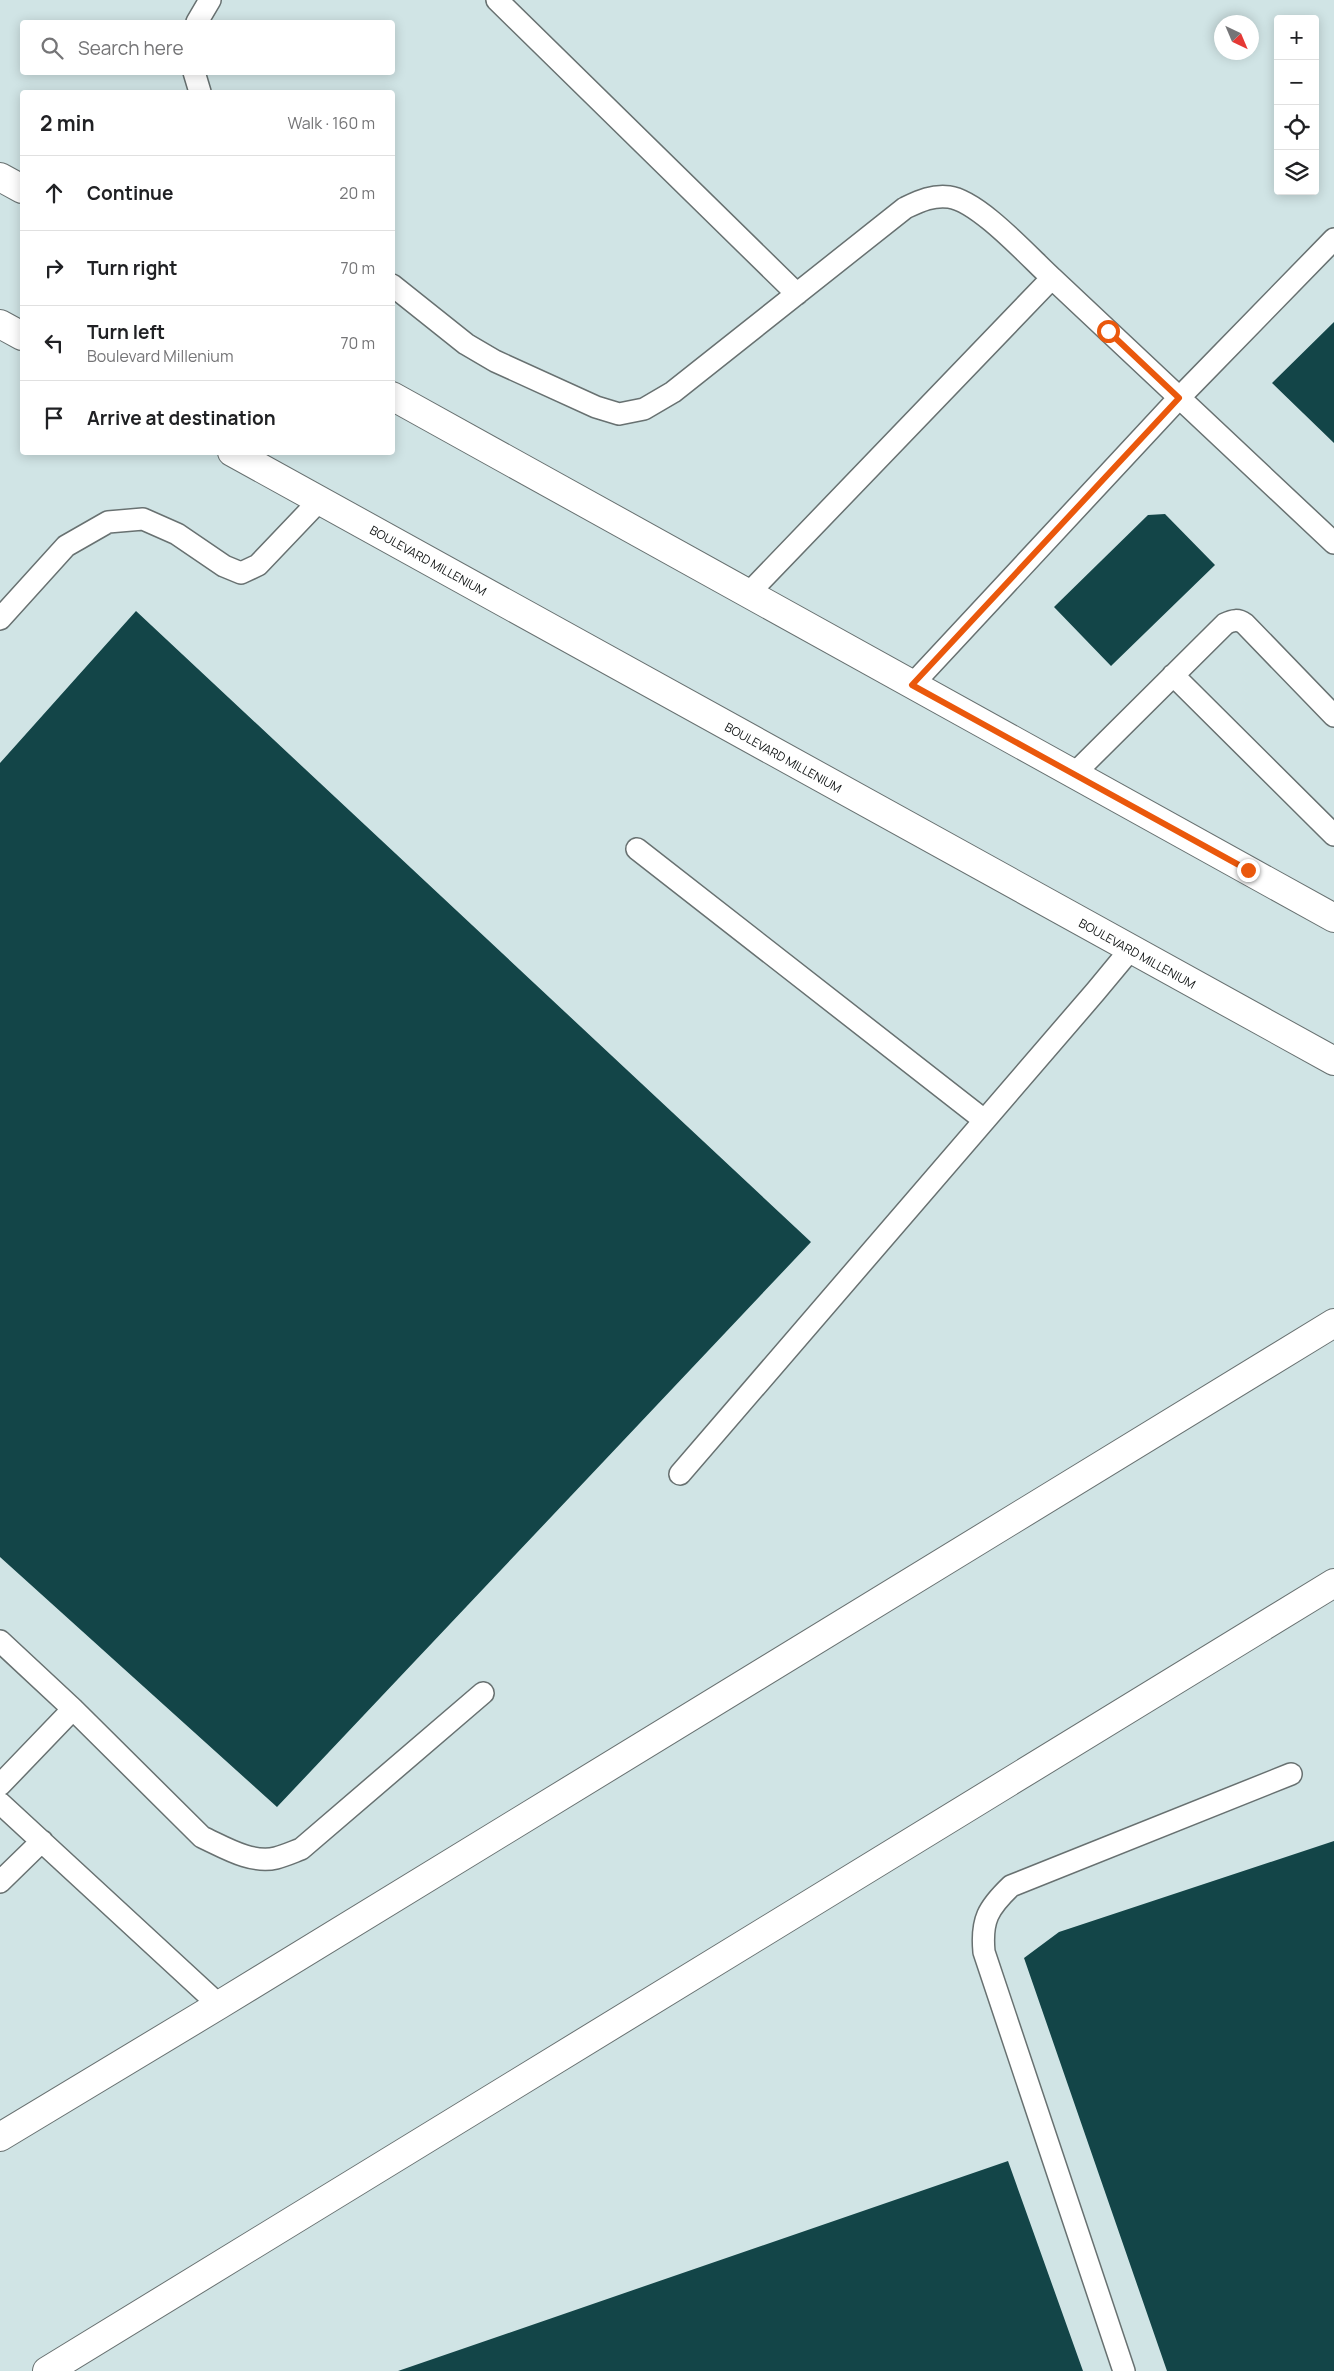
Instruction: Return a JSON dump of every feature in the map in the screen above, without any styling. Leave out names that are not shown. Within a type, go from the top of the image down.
[{"type":"street","points":[[0,177],[20,188]]},
{"type":"street","points":[[0,324],[20,335]]},
{"type":"street","points":[[395,398],[1334,918]]},
{"type":"street","name":"BOULEVARD MILLENIUM","points":[[237,455],[1130,950],[1334,1061]]},
{"type":"street","points":[[0,2136],[219,2005],[1334,1323]]},
{"type":"street","points":[[47,2371],[1334,1583]]},
{"type":"lane","points":[[198,20],[210,0]]},
{"type":"lane","points":[[497,0],[797,294]]},
{"type":"lane","points":[[195,75],[199,90]]},
{"type":"lane","points":[[395,288],[466,344],[495,360],[596,407],[619,414],[644,410],[673,392],[904,208],[926,198],[950,198],[978,210],[1334,544]]},
{"type":"lane","points":[[912,685],[1179,398],[1334,239]]},
{"type":"lane","points":[[748,594],[1052,278]]},
{"type":"lane","points":[[0,619],[66,546],[108,522],[143,519],[177,534],[224,566],[241,573],[258,565],[319,501]]},
{"type":"lane","points":[[1075,774],[1173,675],[1225,624],[1232,620],[1240,620],[1334,716]]},
{"type":"lane","points":[[1173,675],[1334,835]]},
{"type":"lane","points":[[637,849],[984,1120]]},
{"type":"lane","points":[[680,1474],[1130,950]]},
{"type":"lane","points":[[0,1641],[73,1709],[202,1837],[229,1850],[252,1858],[274,1858],[301,1849],[484,1693]]},
{"type":"lane","points":[[0,1785],[73,1709]]},
{"type":"lane","points":[[1124,2371],[984,1952],[982,1936],[985,1918],[995,1902],[1010,1886],[1291,1774]]},
{"type":"lane","points":[[0,1803],[219,2005]]},
{"type":"lane","points":[[0,1882],[42,1841]]},
{"type":"shaded area","points":[[0,0],[1334,0],[1334,2371],[0,2371]]},
{"type":"building","points":[[1334,322],[1334,443],[1272,383]]},
{"type":"building","points":[[1165,514],[1215,565],[1111,666],[1054,607],[1148,515]]},
{"type":"building","points":[[136,611],[811,1242],[277,1807],[0,1557],[0,763]]},
{"type":"building","points":[[1334,1841],[1334,2371],[1167,2371],[1024,1958],[1059,1932]]},
{"type":"building","points":[[1008,2161],[1083,2371],[398,2371]]},
{"type":"route","points":[[1108,331],[1179,398],[912,685],[1248,870]]}]
